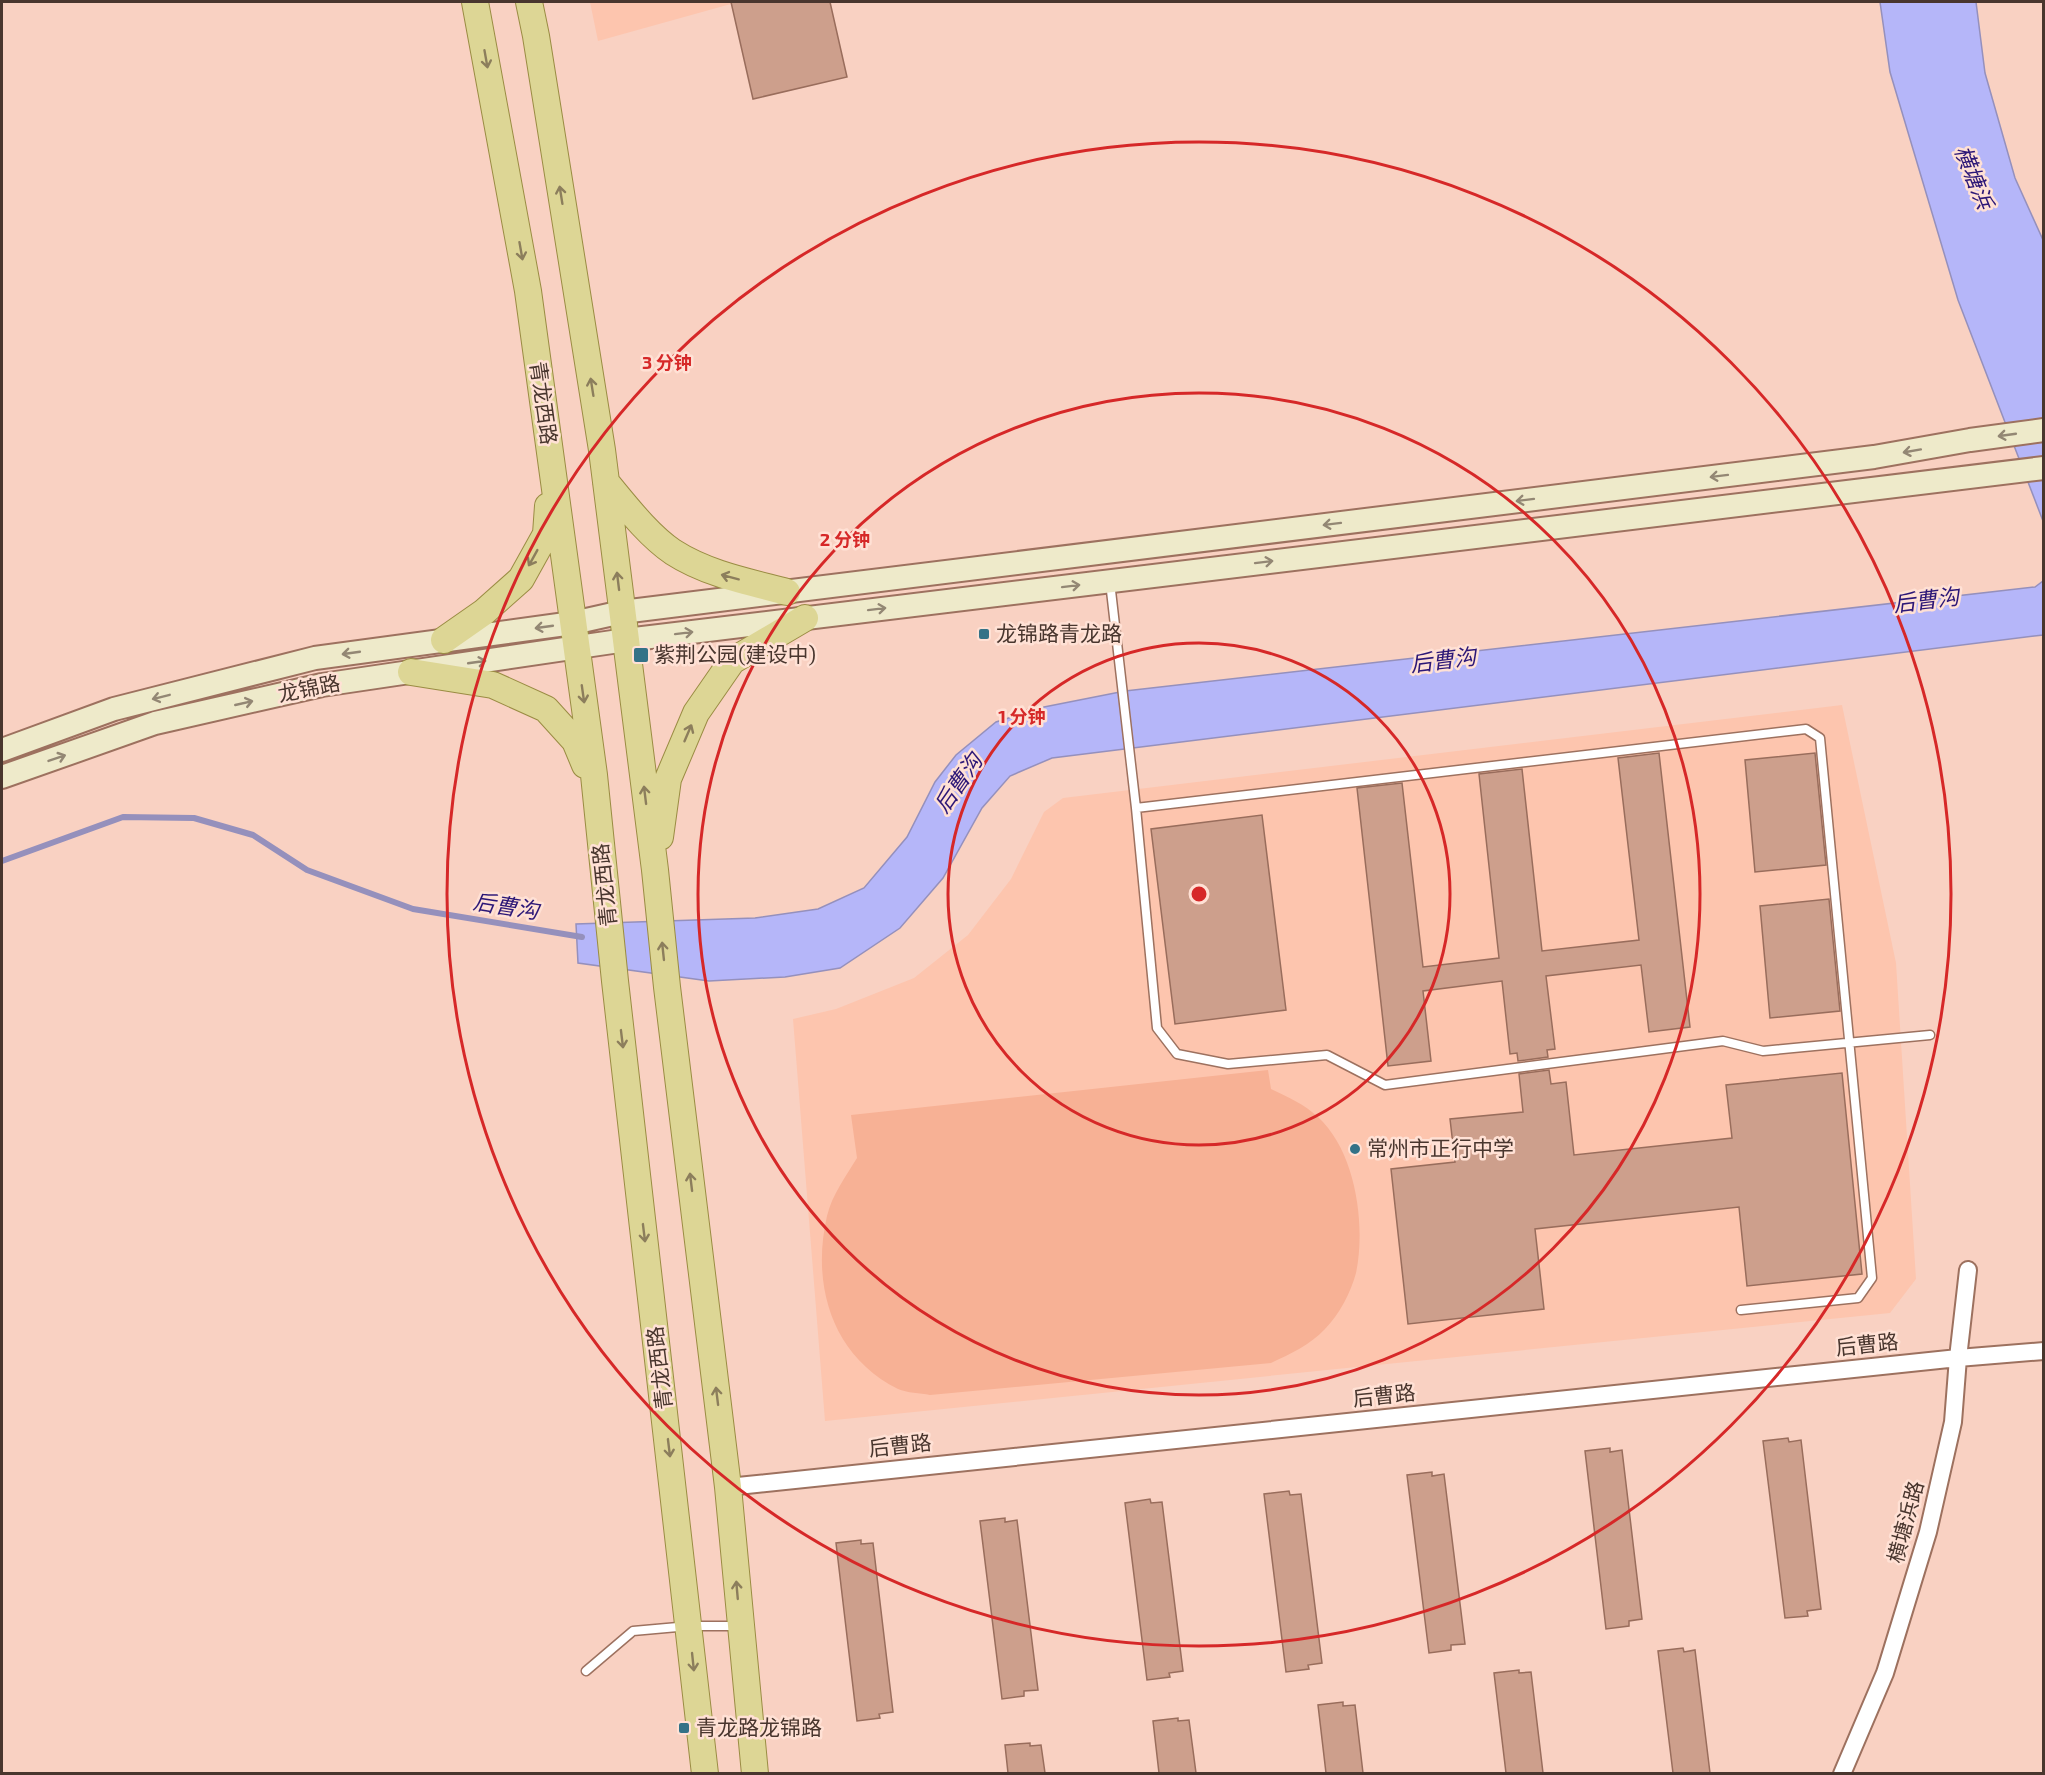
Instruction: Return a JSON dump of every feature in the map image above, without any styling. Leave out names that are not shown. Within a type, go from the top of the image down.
[{"type":"main road","name":"青龙西路","points":[[475,2],[528,291],[596,792],[615,981],[705,1773]]},
{"type":"main road","points":[[528,2],[538,47],[606,482],[655,870],[667,987],[728,1487],[755,1773]]},
{"type":"main road","name":"龙锦路","points":[[2,777],[154,723],[322,685],[411,672],[575,635],[622,612],[1874,457],[2043,430]]},
{"type":"main road","points":[[444,640],[484,612],[521,579],[546,534],[551,461]]},
{"type":"main road","name":"龙锦路","points":[[2,750],[114,708],[315,658],[444,640],[575,635],[626,640],[2043,468]]},
{"type":"main road","points":[[606,482],[637,519],[673,552],[718,574],[787,592]]},
{"type":"main road","points":[[655,870],[668,779],[696,714],[732,661],[805,618]]},
{"type":"main road","points":[[411,672],[493,685],[546,709],[575,741],[596,792]]},
{"type":"street","name":"横塘浜路","points":[[1842,1773],[1885,1673],[1928,1532],[1953,1422],[1968,1270]]},
{"type":"street","name":"后曹路","points":[[728,1487],[2043,1351]]},
{"type":"lane","points":[[1110,581],[1136,808],[1157,1028],[1177,1054],[1228,1064],[1327,1055],[1385,1085],[1722,1041],[1763,1052],[1930,1035]]},
{"type":"lane","points":[[1136,808],[1806,729],[1820,738],[1872,1278],[1858,1298],[1741,1310]]},
{"type":"lane","points":[[586,1671],[633,1631],[689,1626],[740,1626]]},
{"type":"shaded area","points":[[590,2],[738,2],[598,41]]},
{"type":"shaded area","name":"常州市正行中学","points":[[1842,705],[1896,963],[1916,1279],[1890,1313],[825,1421],[793,1019],[836,1009],[914,978],[968,935],[1011,879],[1044,812],[1063,798]]},
{"type":"shaded area","points":[[1268,1070],[1271,1089],[1296,1101],[1318,1117],[1331,1132],[1341,1149],[1355,1190],[1360,1233],[1356,1273],[1344,1303],[1319,1335],[1292,1353],[1271,1363],[930,1395],[898,1389],[875,1375],[857,1358],[842,1338],[825,1292],[822,1268],[823,1242],[832,1201],[857,1158],[851,1115]]},
{"type":"water","name":"横塘浜","points":[[1880,2],[1976,2],[1985,73],[2015,178],[2043,240],[2043,521],[1958,300],[1890,72]]},
{"type":"water","points":[[2043,581],[2043,635],[1052,758],[1010,776],[982,808],[943,878],[900,928],[840,968],[785,977],[709,981],[578,963],[576,924],[755,918],[818,909],[864,888],[907,837],[935,782],[956,755],[996,722],[1044,707],[1125,691],[2035,587]]},
{"type":"building","points":[[731,2],[830,2],[847,77],[753,99]]},
{"type":"building","points":[[1659,753],[1690,1027],[1649,1032],[1641,965],[1546,976],[1555,1049],[1547,1050],[1548,1057],[1518,1061],[1517,1053],[1510,1054],[1502,981],[1423,991],[1431,1061],[1388,1066],[1357,788],[1402,783],[1423,967],[1499,958],[1479,774],[1522,769],[1542,951],[1639,940],[1618,758]]},
{"type":"building","points":[[1815,753],[1826,865],[1755,872],[1745,760]]},
{"type":"building","points":[[1262,815],[1286,1010],[1175,1024],[1151,829]]},
{"type":"building","points":[[1829,899],[1840,1011],[1770,1018],[1760,906]]},
{"type":"building","points":[[1549,1070],[1551,1084],[1566,1082],[1574,1155],[1732,1138],[1726,1085],[1842,1073],[1862,1274],[1747,1286],[1739,1207],[1535,1229],[1544,1309],[1408,1324],[1391,1169],[1455,1162],[1450,1119],[1523,1112],[1519,1074]]},
{"type":"building","points":[[1788,1438],[1789,1442],[1801,1440],[1821,1609],[1807,1611],[1808,1616],[1785,1618],[1763,1441]]},
{"type":"building","points":[[1610,1448],[1610,1452],[1622,1450],[1642,1619],[1629,1621],[1629,1626],[1606,1629],[1585,1451]]},
{"type":"building","points":[[1432,1472],[1432,1476],[1444,1474],[1465,1644],[1451,1645],[1451,1650],[1429,1653],[1407,1475]]},
{"type":"building","points":[[1289,1491],[1290,1495],[1301,1494],[1322,1663],[1308,1665],[1309,1669],[1286,1672],[1264,1494]]},
{"type":"building","points":[[1150,1499],[1151,1503],[1162,1502],[1183,1671],[1169,1673],[1170,1677],[1147,1680],[1125,1503]]},
{"type":"building","points":[[1005,1518],[1005,1522],[1017,1520],[1038,1690],[1024,1691],[1024,1696],[1002,1699],[980,1521]]},
{"type":"building","points":[[861,1540],[861,1544],[873,1543],[893,1712],[879,1714],[880,1718],[857,1721],[836,1543]]},
{"type":"building","points":[[1683,1648],[1684,1652],[1695,1650],[1710,1773],[1673,1773],[1658,1651]]},
{"type":"building","points":[[1519,1670],[1519,1673],[1531,1672],[1543,1773],[1506,1773],[1494,1673]]},
{"type":"building","points":[[1343,1702],[1343,1706],[1355,1705],[1363,1773],[1326,1773],[1318,1705]]},
{"type":"building","points":[[1178,1718],[1178,1721],[1189,1720],[1196,1773],[1159,1773],[1153,1721]]},
{"type":"building","points":[[1030,1743],[1030,1746],[1041,1745],[1045,1773],[1008,1773],[1005,1745]]},
{"type":"waterway","name":"后曹沟","points":[[2,861],[123,817],[194,818],[253,835],[307,870],[413,909],[582,937]]},
{"type":"place","name":"龙锦路青龙路","points":[[984,634]]},
{"type":"place","name":"紫荆公园(建设中)","points":[[641,655]]},
{"type":"place","name":"常州市正行中学","points":[[1355,1149]]},
{"type":"place","name":"青龙路龙锦路","points":[[684,1728]]}]
